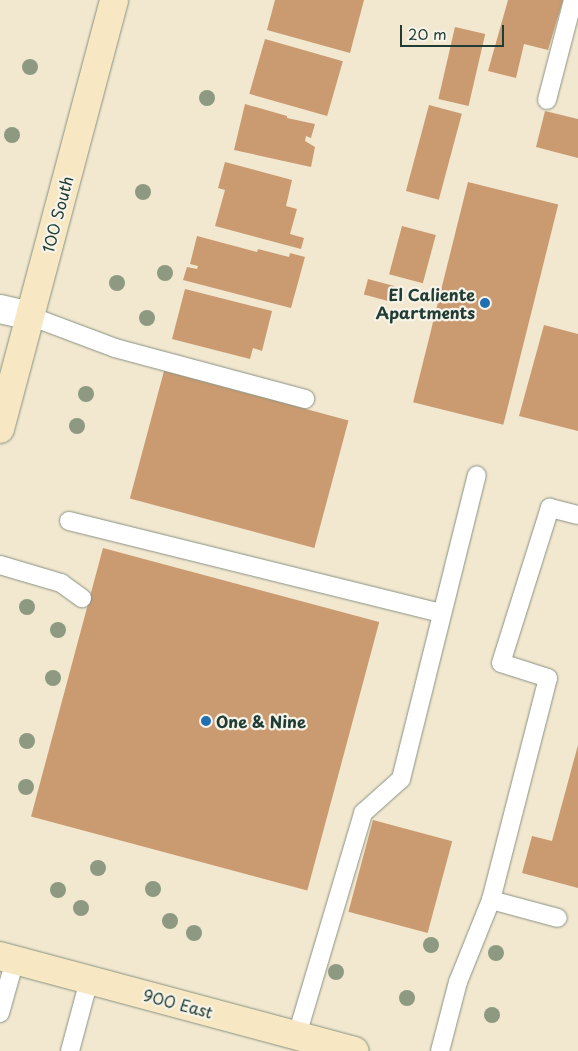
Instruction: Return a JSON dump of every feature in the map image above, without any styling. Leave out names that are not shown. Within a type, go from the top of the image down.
[{"type":"main road","name":"100 South","points":[[0,429],[114,0]]},
{"type":"main road","name":"900 East","points":[[7,958],[355,1051]]},
{"type":"street","points":[[0,308],[30,316]]},
{"type":"lane","points":[[547,100],[573,0]]},
{"type":"lane","points":[[30,316],[115,348],[305,399]]},
{"type":"lane","points":[[297,1035],[363,812],[401,779],[440,613],[477,475]]},
{"type":"lane","points":[[440,1051],[458,982],[491,900],[548,678],[500,663],[550,508],[578,515]]},
{"type":"lane","points":[[69,521],[440,613]]},
{"type":"lane","points":[[0,565],[61,582],[82,598]]},
{"type":"lane","points":[[491,900],[558,918]]},
{"type":"lane","points":[[0,1013],[7,958]]},
{"type":"lane","points":[[70,1051],[89,980]]},
{"type":"building","points":[[275,0],[364,0],[350,53],[267,30]]},
{"type":"building","points":[[508,0],[563,0],[548,50],[524,44],[516,78],[488,71]]},
{"type":"building","points":[[455,27],[485,34],[469,106],[438,99]]},
{"type":"building","points":[[265,39],[343,61],[327,116],[249,94]]},
{"type":"building","points":[[245,104],[287,116],[287,118],[315,124],[311,138],[306,136],[305,141],[315,147],[311,167],[234,150]]},
{"type":"building","points":[[429,105],[462,114],[439,200],[406,191]]},
{"type":"building","points":[[545,111],[578,119],[578,158],[536,147]]},
{"type":"building","points":[[225,162],[292,180],[286,206],[297,209],[290,234],[304,238],[301,249],[215,226],[225,190],[218,188]]},
{"type":"building","name":"El Caliente Apartments","points":[[468,182],[558,204],[503,425],[413,402]]},
{"type":"building","points":[[402,226],[436,235],[423,283],[389,274]]},
{"type":"building","points":[[197,236],[257,252],[258,249],[289,257],[290,253],[305,257],[291,308],[183,280],[187,267],[197,269],[198,266],[190,264]]},
{"type":"building","points":[[368,279],[395,286],[391,302],[364,294]]},
{"type":"building","points":[[185,289],[272,311],[262,351],[253,348],[250,359],[172,339]]},
{"type":"building","points":[[544,325],[578,334],[578,431],[519,416]]},
{"type":"building","points":[[164,371],[348,420],[314,548],[130,499]]},
{"type":"building","name":"One & Nine","points":[[103,548],[379,622],[307,891],[31,817]]},
{"type":"building","points":[[578,745],[578,888],[522,873],[532,836],[552,841]]},
{"type":"building","points":[[373,820],[452,841],[428,933],[348,912]]},
{"type":"place","name":"El Caliente Apartments","points":[[485,303]]},
{"type":"place","name":"One & Nine","points":[[206,721]]}]
